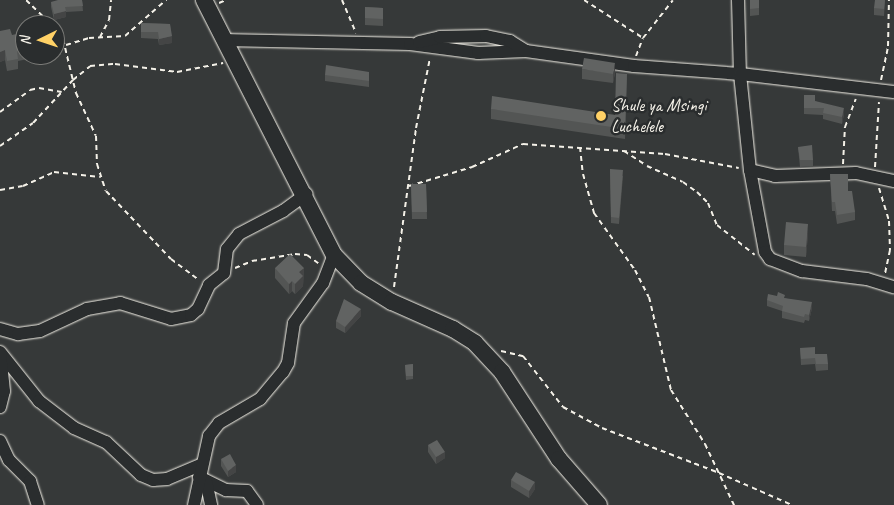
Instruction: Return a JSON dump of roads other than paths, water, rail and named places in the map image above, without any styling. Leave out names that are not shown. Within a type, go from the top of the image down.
[{"type":"main road","points":[[204,0],[234,61],[306,194],[334,255],[361,283],[392,302],[453,328],[487,354],[559,459],[599,505]]},
{"type":"street","points":[[738,0],[740,74],[750,170],[762,243],[770,259],[802,271],[888,285]]},
{"type":"street","points":[[410,44],[440,37],[486,36],[510,41],[526,50]]},
{"type":"street","points":[[224,40],[410,44],[478,53],[526,50],[634,66],[740,74],[894,92]]},
{"type":"street","points":[[750,170],[775,176],[874,175],[894,181]]},
{"type":"street","points":[[0,329],[18,334],[40,331],[87,309],[120,303],[138,311],[181,319],[198,309],[209,285],[224,273],[227,249],[239,234],[283,211],[306,194]]},
{"type":"street","points":[[194,505],[202,479],[202,464],[209,436],[219,423],[260,399],[282,372],[288,362],[294,323],[327,272],[334,255]]},
{"type":"street","points":[[0,352],[39,401],[67,424],[106,442],[141,475],[153,480],[167,479],[202,464]]},
{"type":"street","points":[[0,352],[4,392],[0,407]]},
{"type":"street","points":[[0,441],[9,460],[30,481],[38,505]]},
{"type":"street","points":[[202,479],[211,505]]},
{"type":"street","points":[[202,479],[226,490],[246,492],[256,505]]},
{"type":"place","name":"Shule ya Msingi Luchelele","points":[[601,116]]}]
